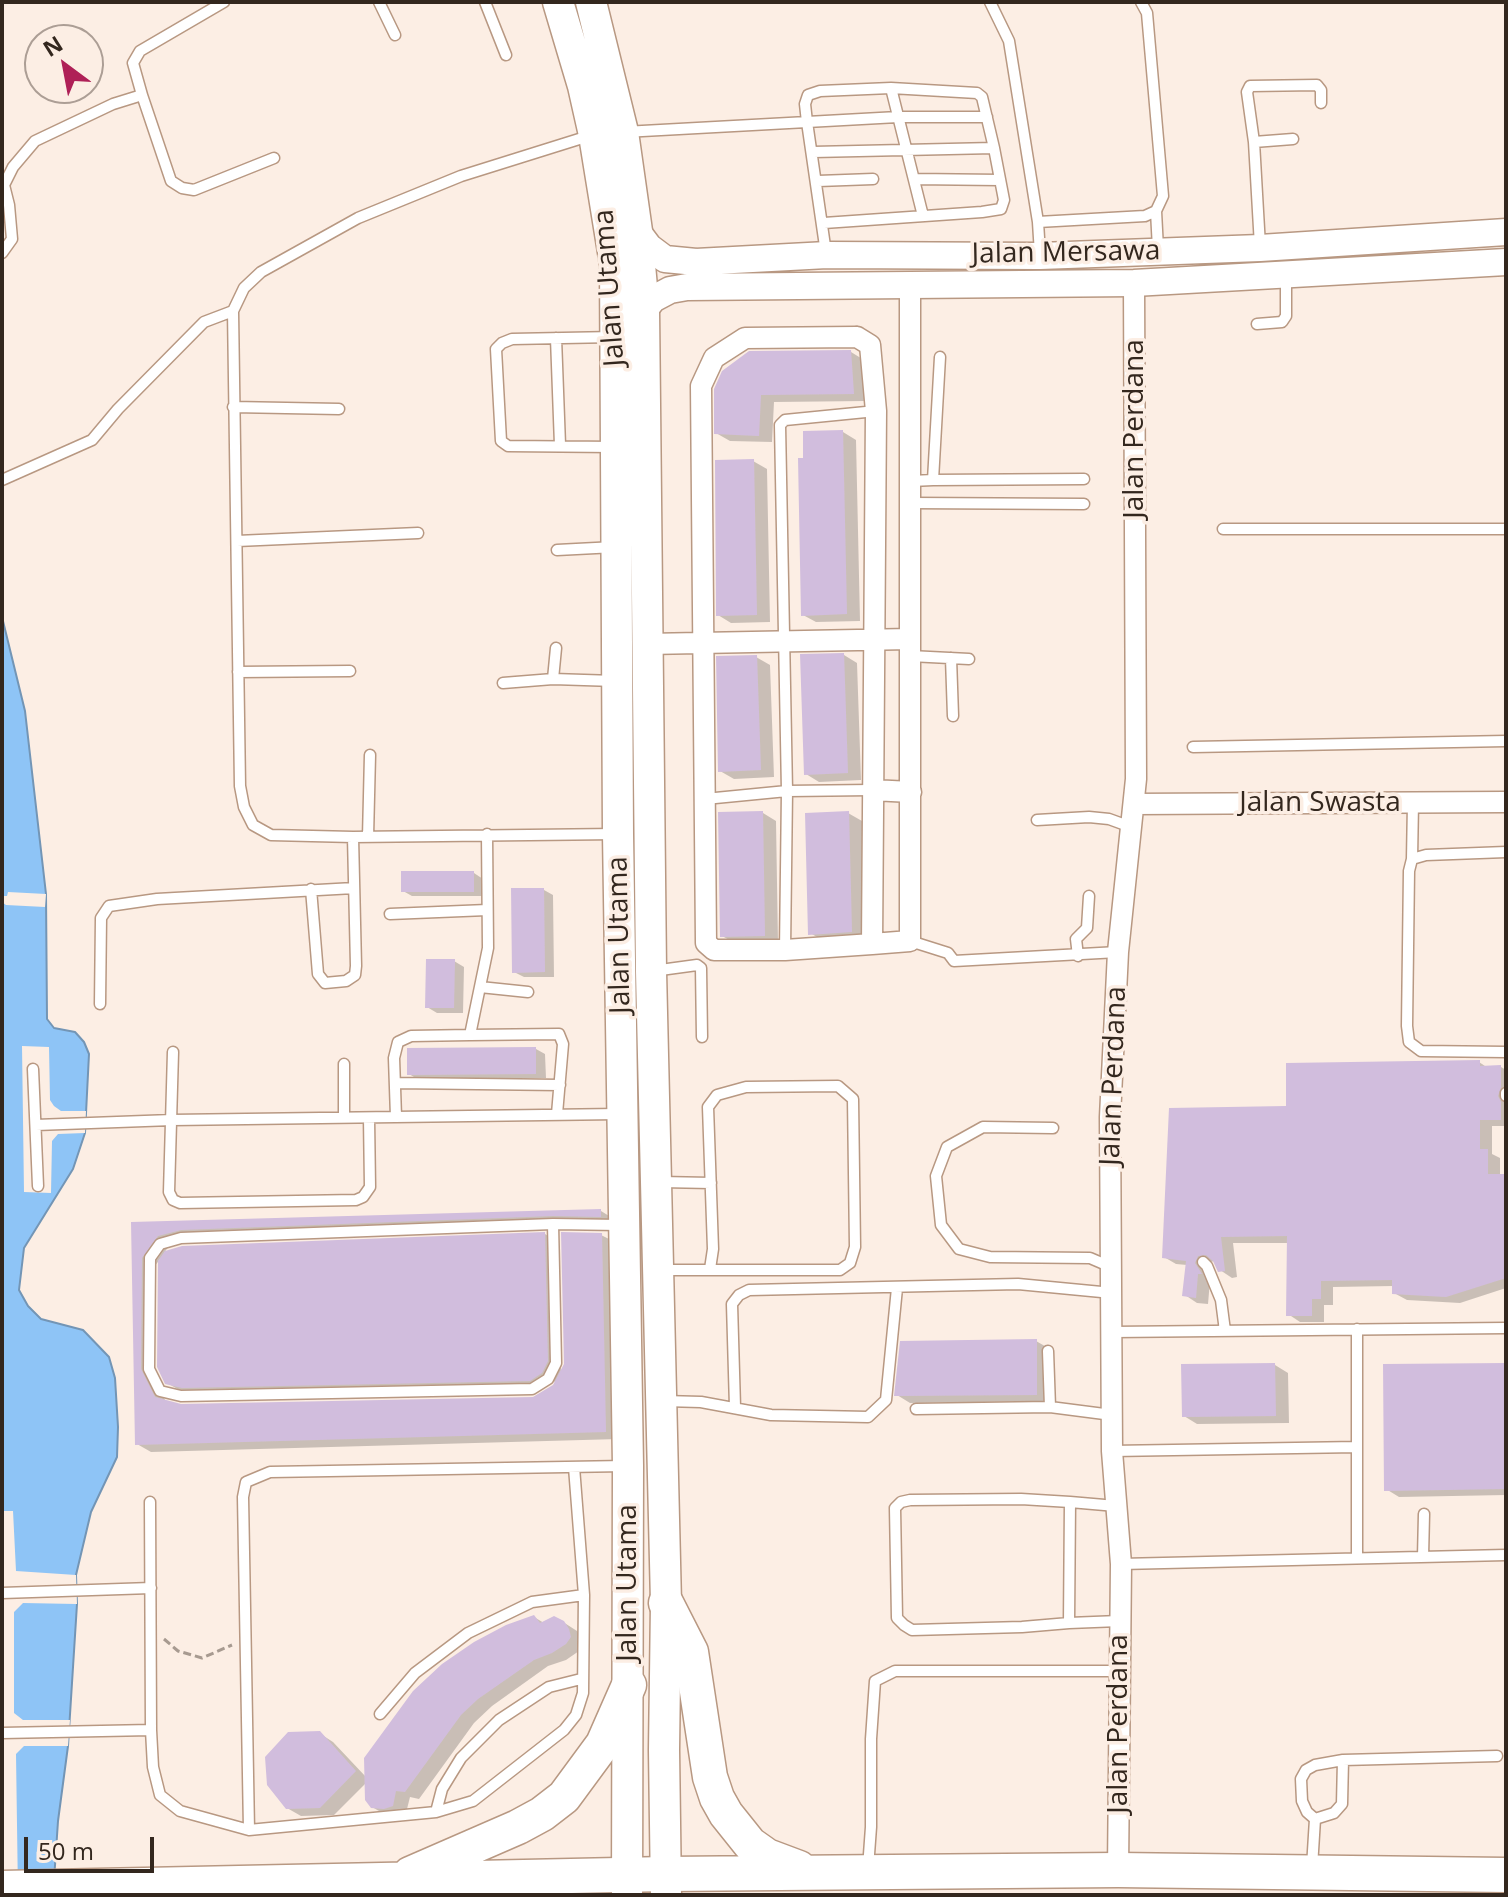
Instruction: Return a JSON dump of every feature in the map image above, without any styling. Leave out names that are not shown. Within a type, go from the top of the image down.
[{"type":"highway","points":[[666,1603],[691,1652],[710,1777],[726,1814],[750,1844],[767,1856],[824,1874]]},
{"type":"highway","points":[[396,1881],[518,1827],[564,1797],[603,1744],[629,1685]]},
{"type":"highway","points":[[2,1888],[396,1881],[627,1885],[868,1872],[1118,1870],[1506,1875]]},
{"type":"main road","name":"Jalan Utama","points":[[558,2],[583,86],[609,133],[637,231],[644,310],[651,971],[666,1603],[666,1884]]},
{"type":"main road","name":"Jalan Utama","points":[[591,2],[609,133],[615,264],[618,834],[628,1466],[627,1885]]},
{"type":"street","name":"Jalan Mersawa","points":[[637,231],[649,247],[665,259],[696,262],[827,255],[1040,256],[1158,252],[1506,232]]},
{"type":"street","name":"Jalan Mersawa","points":[[644,310],[653,299],[670,290],[687,287],[1134,283],[1506,262]]},
{"type":"street","name":"Jalan Perdana","points":[[1118,1870],[1121,1564],[1112,1451],[1110,1117],[1118,952],[1134,804],[1134,283]]},
{"type":"street","points":[[872,944],[876,411],[870,345],[857,337],[745,338],[714,358],[701,386],[706,943],[714,950],[785,950],[872,944],[910,941],[910,287]]},
{"type":"street","points":[[876,411],[911,410]]},
{"type":"street","points":[[647,644],[873,641],[910,648]]},
{"type":"street","points":[[872,790],[911,792]]},
{"type":"street","name":"Jalan Swasta","points":[[1134,804],[1506,802]]},
{"type":"lane","points":[[224,2],[140,51],[133,63],[142,95],[171,181],[182,188],[194,190],[274,158]]},
{"type":"lane","points":[[379,2],[395,35]]},
{"type":"lane","points":[[485,2],[506,55]]},
{"type":"lane","points":[[990,2],[1009,41],[1038,222],[1040,256]]},
{"type":"lane","points":[[1141,2],[1147,13],[1163,196],[1156,211],[1158,252]]},
{"type":"lane","points":[[1260,248],[1254,142],[1247,92],[1250,86],[1317,85],[1321,90],[1321,103]]},
{"type":"lane","points":[[891,88],[923,216]]},
{"type":"lane","points":[[824,223],[1001,209],[1004,200],[982,97],[977,93],[891,88],[820,91],[808,95],[805,104],[807,122],[827,255]]},
{"type":"lane","points":[[2,253],[12,239],[4,185],[13,167],[35,141],[113,104],[142,95]]},
{"type":"lane","points":[[618,834],[271,835],[253,825],[244,807],[240,786],[233,407],[233,311],[244,288],[261,272],[358,218],[461,176],[609,133],[898,117],[987,117]]},
{"type":"lane","points":[[1254,142],[1293,139]]},
{"type":"lane","points":[[813,152],[994,148]]},
{"type":"lane","points":[[818,181],[873,179]]},
{"type":"lane","points":[[914,179],[1000,180]]},
{"type":"lane","points":[[1038,222],[1145,216],[1156,211]]},
{"type":"lane","points":[[1257,324],[1282,322],[1286,316],[1286,275]]},
{"type":"lane","points":[[2,480],[92,440],[118,409],[204,322],[233,311]]},
{"type":"lane","points":[[616,337],[512,339],[496,349],[501,441],[508,446],[616,447]]},
{"type":"lane","points":[[556,338],[560,445]]},
{"type":"lane","points":[[933,480],[940,357]]},
{"type":"lane","points":[[233,407],[339,409]]},
{"type":"lane","points":[[785,950],[787,791],[780,425],[785,420],[876,411]]},
{"type":"lane","points":[[911,481],[1084,479]]},
{"type":"lane","points":[[911,503],[1084,504]]},
{"type":"lane","points":[[1223,529],[1506,529]]},
{"type":"lane","points":[[237,541],[418,533]]},
{"type":"lane","points":[[557,550],[617,547]]},
{"type":"lane","points":[[553,679],[556,648]]},
{"type":"lane","points":[[910,648],[969,659]]},
{"type":"lane","points":[[951,658],[953,716]]},
{"type":"lane","points":[[238,672],[350,671]]},
{"type":"lane","points":[[503,683],[553,679],[617,681]]},
{"type":"lane","points":[[1193,747],[1506,741]]},
{"type":"lane","points":[[368,837],[370,755]]},
{"type":"lane","points":[[705,799],[787,791],[872,790]]},
{"type":"lane","points":[[1413,803],[1409,871],[1409,1042],[1421,1051],[1506,1052]]},
{"type":"lane","points":[[1037,820],[1089,817],[1109,819],[1131,827]]},
{"type":"lane","points":[[470,1035],[488,948],[487,834]]},
{"type":"lane","points":[[311,889],[318,974],[325,983],[346,981],[355,975],[353,837]]},
{"type":"lane","points":[[1412,859],[1426,855],[1506,852]]},
{"type":"lane","points":[[100,1004],[101,918],[109,906],[157,899],[354,888]]},
{"type":"lane","points":[[1078,956],[1076,939],[1087,928],[1089,896]]},
{"type":"lane","points":[[390,914],[487,910]]},
{"type":"lane","points":[[910,941],[948,953],[954,961],[1118,952]]},
{"type":"lane","points":[[651,971],[699,966],[702,1037]]},
{"type":"lane","points":[[480,987],[528,992]]},
{"type":"lane","points":[[396,1117],[394,1058],[398,1042],[411,1036],[559,1034],[563,1044],[557,1114]]},
{"type":"lane","points":[[173,1052],[169,1192],[173,1200],[180,1203],[356,1200],[363,1197],[370,1187],[369,1118]]},
{"type":"lane","points":[[344,1064],[344,1117]]},
{"type":"lane","points":[[33,1069],[38,1186]]},
{"type":"lane","points":[[395,1083],[560,1085]]},
{"type":"lane","points":[[657,1270],[840,1270],[850,1263],[855,1247],[853,1099],[838,1086],[746,1087],[717,1095],[708,1107],[713,1249],[710,1269]]},
{"type":"lane","points":[[36,1125],[344,1117],[624,1115]]},
{"type":"lane","points":[[1053,1128],[983,1127],[947,1147],[936,1176],[941,1225],[959,1249],[990,1257],[1090,1258],[1113,1268]]},
{"type":"lane","points":[[656,1181],[711,1183]]},
{"type":"lane","points":[[553,1224],[556,1363],[548,1379],[532,1389],[181,1396],[160,1391],[149,1369],[150,1258],[160,1244],[181,1238],[553,1224],[625,1225]]},
{"type":"lane","points":[[1203,1262],[1221,1300],[1225,1331]]},
{"type":"lane","points":[[735,1407],[732,1304],[739,1295],[749,1290],[1018,1284],[1112,1293]]},
{"type":"lane","points":[[661,1401],[701,1402],[771,1415],[868,1417],[886,1400],[897,1288]]},
{"type":"lane","points":[[1113,1332],[1506,1328]]},
{"type":"lane","points":[[1357,1329],[1357,1558]]},
{"type":"lane","points":[[1048,1351],[1050,1407]]},
{"type":"lane","points":[[916,1409],[1050,1407],[1112,1415]]},
{"type":"lane","points":[[1112,1451],[1357,1447]]},
{"type":"lane","points":[[249,1830],[243,1497],[246,1482],[270,1472],[628,1466]]},
{"type":"lane","points":[[150,1502],[151,1730],[153,1767],[160,1795],[180,1811],[249,1830],[436,1812],[473,1801],[564,1730],[576,1715],[583,1693],[584,1595],[574,1467]]},
{"type":"lane","points":[[1116,1506],[1021,1499],[901,1502],[895,1508],[897,1618],[912,1630],[1119,1621]]},
{"type":"lane","points":[[1069,1623],[1070,1502]]},
{"type":"lane","points":[[1423,1557],[1424,1514]]},
{"type":"lane","points":[[1121,1564],[1506,1555]]},
{"type":"lane","points":[[2,1593],[151,1588]]},
{"type":"lane","points":[[380,1714],[415,1673],[468,1633],[532,1602],[584,1595]]},
{"type":"lane","points":[[868,1872],[875,1681],[895,1671],[1119,1671]]},
{"type":"lane","points":[[436,1812],[442,1789],[461,1758],[499,1720],[549,1687],[581,1679]]},
{"type":"lane","points":[[2,1733],[151,1730]]},
{"type":"lane","points":[[1315,1819],[1302,1801],[1301,1779],[1306,1770],[1315,1765],[1343,1760],[1497,1756]]},
{"type":"lane","points":[[1315,1819],[1334,1813],[1342,1804],[1343,1760]]},
{"type":"lane","points":[[1312,1873],[1315,1819]]},
{"type":"path","points":[[151,1629],[178,1651],[202,1658],[247,1639]]},
{"type":"water","points":[[2,617],[25,711],[46,894],[47,1019],[54,1028],[75,1032],[89,1054],[85,1133],[73,1169],[24,1248],[19,1290],[28,1306],[41,1319],[83,1330],[109,1357],[115,1378],[118,1427],[117,1457],[91,1512],[76,1575],[68,1746],[58,1821],[53,1895],[2,1895]]},
{"type":"pier","points":[[8,892],[46,894],[45,907],[6,905],[2,902],[2,896],[7,896]]},
{"type":"pier","points":[[22,1046],[49,1047],[50,1100],[54,1106],[61,1111],[86,1111],[85,1133],[58,1134],[52,1141],[51,1193],[24,1192]]},
{"type":"pier","points":[[2,1511],[13,1511],[16,1571],[76,1575],[77,1604],[23,1603],[14,1612],[14,1713],[23,1720],[70,1720],[68,1746],[24,1746],[16,1754],[18,1895],[2,1895]]},
{"type":"building","points":[[851,350],[854,394],[761,395],[759,436],[714,434],[714,389],[722,371],[749,351]]},
{"type":"building","points":[[843,430],[847,614],[801,616],[798,458],[803,458],[803,431]]},
{"type":"building","points":[[754,459],[757,615],[716,616],[715,460]]},
{"type":"building","points":[[844,653],[848,773],[804,775],[800,654]]},
{"type":"building","points":[[757,655],[761,770],[718,772],[716,656]]},
{"type":"building","points":[[763,811],[765,936],[720,937],[718,812]]},
{"type":"building","points":[[849,811],[852,932],[808,935],[805,813]]},
{"type":"building","points":[[401,871],[474,871],[474,892],[401,892]]},
{"type":"building","points":[[511,888],[544,888],[545,972],[512,973]]},
{"type":"building","points":[[426,959],[455,959],[454,1008],[425,1008]]},
{"type":"building","points":[[536,1047],[536,1074],[407,1075],[407,1048]]},
{"type":"building","points":[[1480,1060],[1480,1066],[1501,1065],[1498,1096],[1501,1120],[1480,1120],[1480,1149],[1488,1149],[1488,1174],[1506,1174],[1506,1278],[1446,1297],[1392,1294],[1392,1280],[1321,1281],[1321,1299],[1312,1299],[1312,1316],[1286,1316],[1287,1236],[1221,1237],[1225,1271],[1218,1272],[1206,1255],[1198,1256],[1195,1263],[1202,1274],[1198,1274],[1196,1298],[1182,1296],[1186,1261],[1162,1258],[1169,1108],[1286,1106],[1286,1063]]},
{"type":"building","points":[[601,1209],[601,1217],[553,1216],[181,1230],[158,1236],[142,1258],[141,1369],[155,1397],[181,1404],[533,1397],[553,1385],[564,1364],[561,1232],[602,1233],[606,1432],[135,1445],[131,1222]]},
{"type":"building","points":[[545,1232],[548,1361],[542,1373],[530,1381],[182,1388],[165,1384],[157,1367],[158,1261],[165,1251],[182,1246]]},
{"type":"building","points":[[1037,1339],[1037,1395],[894,1396],[900,1341]]},
{"type":"building","points":[[1275,1363],[1276,1416],[1182,1417],[1181,1364]]},
{"type":"building","points":[[1506,1363],[1506,1489],[1384,1491],[1383,1364]]},
{"type":"building","points":[[534,1615],[540,1623],[554,1616],[564,1621],[571,1637],[566,1644],[534,1660],[478,1699],[461,1715],[405,1792],[396,1791],[393,1806],[371,1808],[365,1800],[364,1758],[413,1691],[442,1664],[474,1642]]},
{"type":"building","points":[[320,1731],[356,1771],[320,1808],[286,1809],[267,1785],[265,1757],[288,1732]]}]
